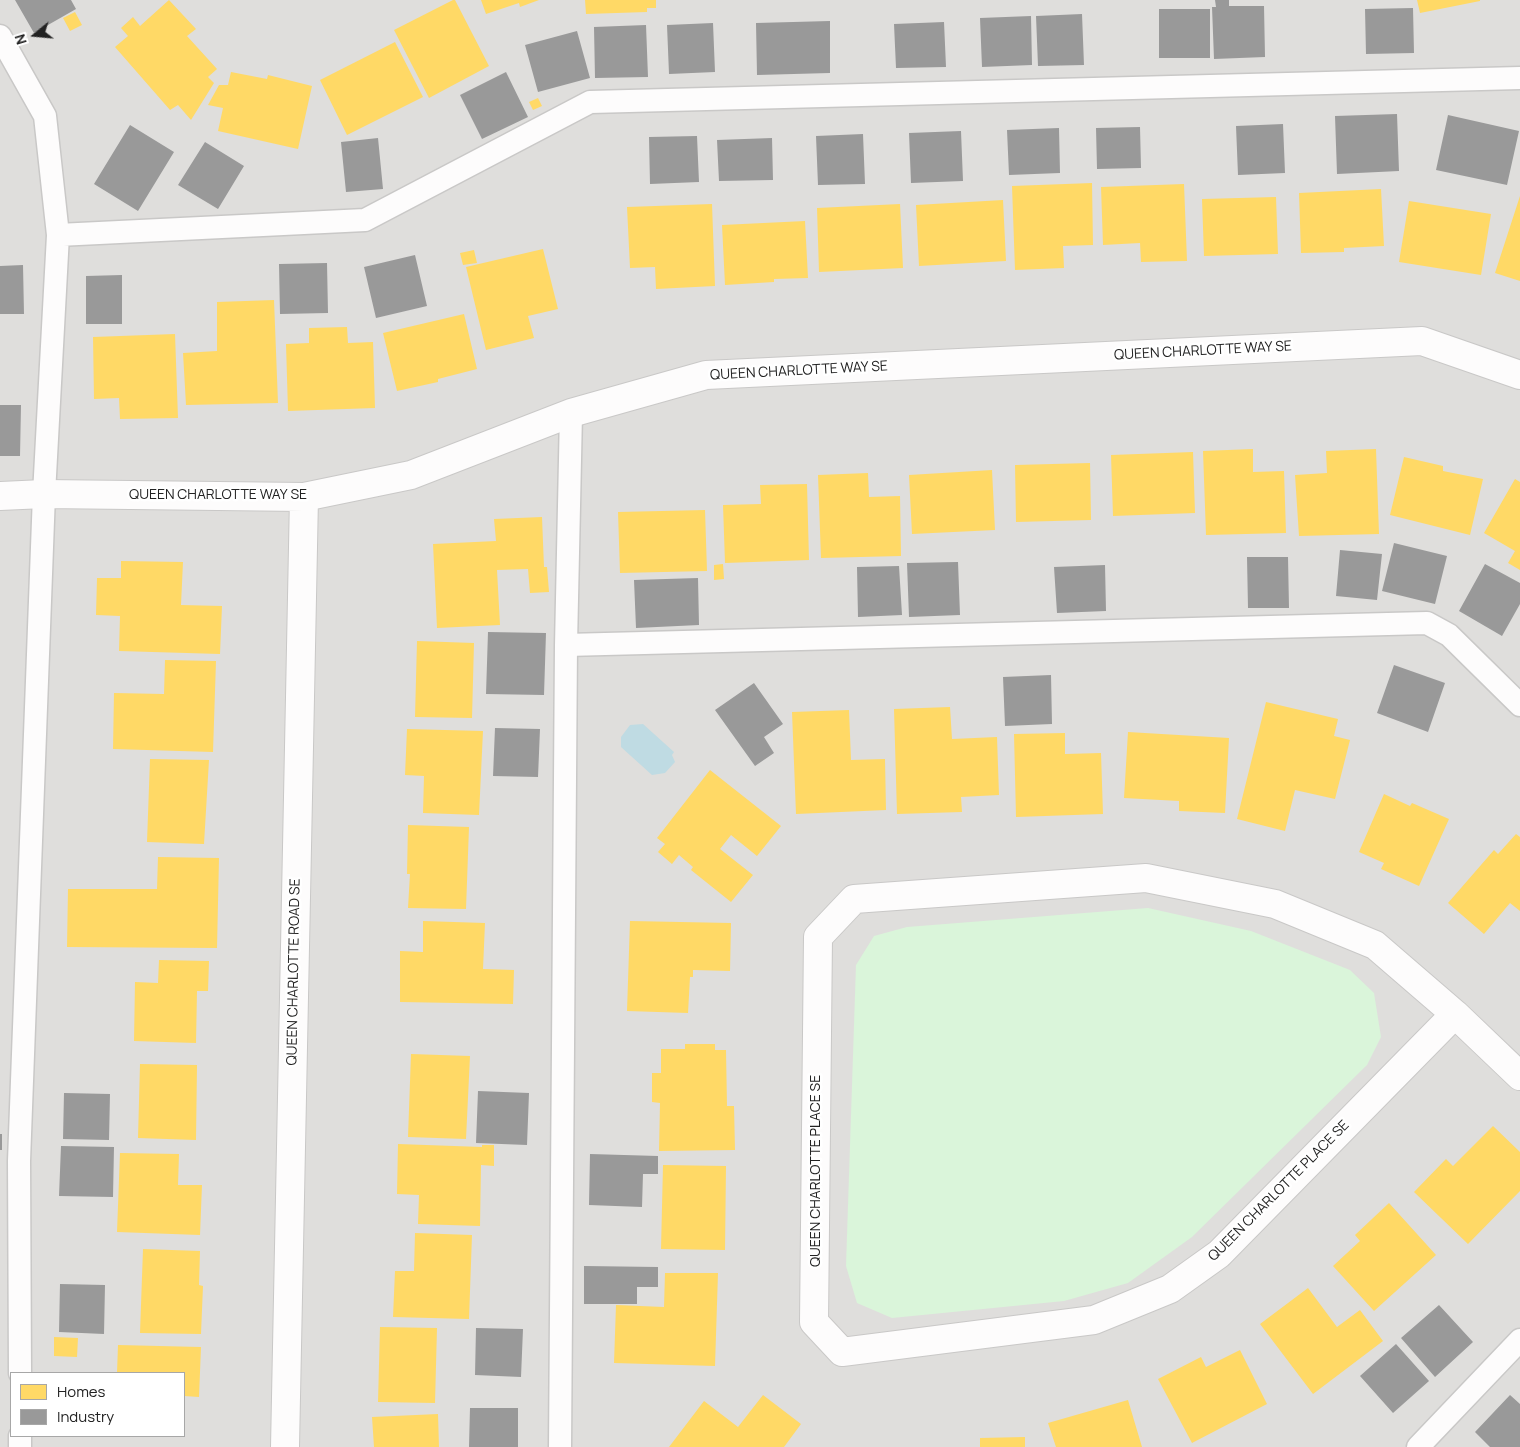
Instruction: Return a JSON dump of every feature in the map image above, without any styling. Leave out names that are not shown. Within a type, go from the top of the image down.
[{"type":"street","name":"QUEEN CHARLOTTE WAY SE","points":[[0,496],[44,494],[304,497],[411,475],[571,413],[706,376],[1422,341],[1520,375]]},
{"type":"street","name":"QUEEN CHARLOTTE ROAD SE","points":[[285,1447],[304,497]]},
{"type":"street","name":"QUEEN CHARLOTTE PLACE SE","points":[[1455,1014],[1219,1254],[1170,1289],[1094,1320],[842,1352],[814,1322],[818,937],[854,899],[1146,878],[1275,904],[1376,945],[1455,1014],[1520,1076]]},
{"type":"lane","points":[[0,36],[45,116],[58,235],[44,494],[19,1161],[20,1372]]},
{"type":"lane","points":[[58,235],[365,220],[590,102],[1520,78]]},
{"type":"lane","points":[[560,1447],[566,645],[571,413]]},
{"type":"lane","points":[[566,645],[1427,623],[1449,635],[1520,705]]},
{"type":"lane","points":[[1418,1447],[1520,1340]]},
{"type":"shaded area","points":[[0,0],[1520,0],[1520,1447],[0,1447]]},
{"type":"green space","points":[[1148,908],[1251,931],[1350,970],[1374,993],[1381,1037],[1367,1065],[1192,1237],[1128,1283],[1064,1301],[892,1318],[857,1303],[846,1266],[856,965],[874,936],[907,927]]},
{"type":"water","points":[[643,724],[674,752],[672,755],[675,762],[665,773],[652,775],[621,747],[621,737],[630,725]]},
{"type":"building: Homes","points":[[169,0],[196,29],[187,36],[217,69],[208,77],[214,83],[191,120],[178,105],[170,110],[115,47],[128,36],[121,28],[133,17],[140,26]]},
{"type":"building: Homes","points":[[455,0],[489,66],[429,98],[394,30]]},
{"type":"building: Homes","points":[[481,0],[539,0],[520,7],[519,3],[486,14]]},
{"type":"building: Homes","points":[[585,0],[656,0],[656,8],[647,8],[647,12],[586,14]]},
{"type":"building: Homes","points":[[1417,0],[1480,0],[1480,1],[1420,13]]},
{"type":"building: Homes","points":[[75,12],[82,25],[70,31],[63,18]]},
{"type":"building: Homes","points":[[395,42],[423,97],[347,135],[320,80]]},
{"type":"building: Homes","points":[[231,72],[267,79],[268,75],[312,86],[298,149],[218,131],[223,108],[208,105],[219,85],[228,85]]},
{"type":"building: Homes","points":[[538,98],[542,106],[533,110],[529,102]]},
{"type":"building: Homes","points":[[1092,183],[1093,245],[1063,246],[1064,268],[1015,270],[1012,186]]},
{"type":"building: Homes","points":[[1184,184],[1187,261],[1141,262],[1140,243],[1103,245],[1101,187]]},
{"type":"building: Homes","points":[[1381,189],[1384,246],[1344,248],[1344,252],[1301,253],[1299,193]]},
{"type":"building: Homes","points":[[1520,196],[1520,281],[1495,273]]},
{"type":"building: Homes","points":[[1276,197],[1278,254],[1204,256],[1202,199]]},
{"type":"building: Homes","points":[[1003,200],[1006,261],[919,266],[916,205]]},
{"type":"building: Homes","points":[[1409,201],[1491,214],[1481,275],[1399,262]]},
{"type":"building: Homes","points":[[712,204],[715,286],[656,289],[655,267],[630,268],[627,207]]},
{"type":"building: Homes","points":[[900,204],[903,268],[819,272],[817,208]]},
{"type":"building: Homes","points":[[805,221],[808,278],[774,279],[774,282],[725,285],[722,225]]},
{"type":"building: Homes","points":[[543,249],[558,309],[528,316],[534,338],[486,350],[466,267]]},
{"type":"building: Homes","points":[[474,250],[477,263],[463,265],[460,253]]},
{"type":"building: Homes","points":[[274,300],[278,403],[186,405],[183,353],[217,351],[217,302]]},
{"type":"building: Homes","points":[[464,314],[477,369],[438,379],[438,382],[397,391],[383,333]]},
{"type":"building: Homes","points":[[347,327],[348,343],[373,342],[375,408],[288,411],[286,344],[309,343],[309,328]]},
{"type":"building: Homes","points":[[175,334],[178,418],[120,419],[119,398],[94,399],[93,337]]},
{"type":"building: Homes","points":[[1253,449],[1253,472],[1284,471],[1286,533],[1206,535],[1203,451]]},
{"type":"building: Homes","points":[[1376,449],[1379,534],[1299,536],[1295,475],[1327,473],[1326,451]]},
{"type":"building: Homes","points":[[1193,452],[1195,513],[1113,516],[1111,455]]},
{"type":"building: Homes","points":[[1404,457],[1443,466],[1443,471],[1483,479],[1470,535],[1390,515]]},
{"type":"building: Homes","points":[[1090,463],[1091,520],[1016,522],[1015,465]]},
{"type":"building: Homes","points":[[992,470],[995,530],[912,534],[909,475]]},
{"type":"building: Homes","points":[[868,473],[869,497],[900,496],[901,556],[821,558],[818,475]]},
{"type":"building: Homes","points":[[1515,479],[1520,482],[1520,570],[1508,563],[1515,551],[1484,533]]},
{"type":"building: Homes","points":[[807,484],[809,560],[725,563],[723,505],[761,504],[760,485]]},
{"type":"building: Homes","points":[[705,510],[707,571],[620,573],[618,512]]},
{"type":"building: Homes","points":[[542,517],[544,567],[547,567],[549,592],[530,593],[528,569],[497,570],[500,625],[437,628],[433,544],[496,541],[494,519]]},
{"type":"building: Homes","points":[[121,561],[183,562],[181,605],[222,606],[220,654],[119,651],[120,616],[96,615],[97,578],[121,578]]},
{"type":"building: Homes","points":[[723,564],[724,579],[714,580],[714,565]]},
{"type":"building: Homes","points":[[417,641],[474,643],[472,718],[415,717]]},
{"type":"building: Homes","points":[[165,660],[216,661],[213,752],[113,749],[114,693],[164,694]]},
{"type":"building: Homes","points":[[1266,702],[1338,719],[1334,736],[1350,740],[1335,799],[1295,790],[1285,831],[1237,819]]},
{"type":"building: Homes","points":[[950,707],[952,739],[997,737],[999,795],[961,797],[962,812],[897,814],[894,709]]},
{"type":"building: Homes","points":[[849,710],[851,760],[885,759],[886,810],[796,814],[792,712]]},
{"type":"building: Homes","points":[[407,729],[483,731],[479,815],[423,813],[424,776],[405,775]]},
{"type":"building: Homes","points":[[1128,732],[1229,738],[1225,813],[1179,811],[1179,801],[1124,798]]},
{"type":"building: Homes","points":[[1065,733],[1065,754],[1101,753],[1103,814],[1016,817],[1014,734]]},
{"type":"building: Homes","points":[[150,759],[209,760],[204,844],[147,842]]},
{"type":"building: Homes","points":[[710,770],[781,826],[757,856],[731,835],[720,849],[753,875],[731,902],[691,870],[693,867],[679,855],[672,864],[658,852],[665,844],[657,838]]},
{"type":"building: Homes","points":[[1384,794],[1410,806],[1412,803],[1449,819],[1419,886],[1381,869],[1384,863],[1359,852]]},
{"type":"building: Homes","points":[[408,825],[469,827],[466,909],[408,908],[410,874],[407,874]]},
{"type":"building: Homes","points":[[1516,834],[1520,837],[1520,911],[1510,903],[1484,934],[1448,903],[1494,850],[1498,854]]},
{"type":"building: Homes","points":[[158,857],[219,858],[217,948],[67,947],[68,889],[157,889]]},
{"type":"building: Homes","points":[[423,921],[485,923],[483,969],[514,970],[513,1004],[400,1002],[400,951],[423,952]]},
{"type":"building: Homes","points":[[630,921],[731,923],[730,971],[693,970],[693,977],[690,977],[688,1013],[627,1011]]},
{"type":"building: Homes","points":[[159,960],[209,961],[208,991],[197,991],[196,1043],[134,1041],[135,982],[158,983]]},
{"type":"building: Homes","points":[[685,1044],[715,1044],[715,1050],[726,1050],[727,1106],[734,1106],[735,1150],[659,1151],[660,1103],[652,1102],[652,1073],[661,1073],[661,1049],[685,1049]]},
{"type":"building: Homes","points":[[411,1054],[470,1056],[466,1139],[408,1137]]},
{"type":"building: Homes","points":[[140,1064],[197,1065],[196,1140],[138,1138]]},
{"type":"building: Homes","points":[[1493,1126],[1520,1152],[1520,1191],[1468,1244],[1414,1192],[1446,1159],[1453,1166]]},
{"type":"building: Homes","points":[[398,1144],[482,1147],[482,1145],[494,1145],[494,1166],[481,1165],[480,1226],[418,1224],[419,1195],[397,1194]]},
{"type":"building: Homes","points":[[120,1153],[179,1154],[178,1185],[202,1185],[200,1235],[117,1232]]},
{"type":"building: Homes","points":[[663,1165],[726,1166],[725,1250],[661,1249]]},
{"type":"building: Homes","points":[[1389,1203],[1436,1255],[1374,1311],[1333,1266],[1360,1241],[1355,1235]]},
{"type":"building: Homes","points":[[415,1233],[472,1235],[469,1319],[393,1317],[395,1271],[414,1271]]},
{"type":"building: Homes","points":[[143,1249],[200,1251],[199,1285],[203,1286],[201,1334],[140,1333]]},
{"type":"building: Homes","points":[[665,1273],[718,1273],[715,1366],[614,1363],[616,1305],[664,1307]]},
{"type":"building: Homes","points":[[1308,1288],[1337,1327],[1360,1310],[1383,1341],[1313,1394],[1260,1324]]},
{"type":"building: Homes","points":[[380,1327],[437,1328],[435,1403],[378,1402]]},
{"type":"building: Homes","points":[[54,1337],[78,1338],[77,1357],[54,1356]]},
{"type":"building: Homes","points":[[118,1345],[201,1347],[199,1397],[185,1396],[185,1372],[117,1372]]},
{"type":"building: Homes","points":[[1240,1350],[1267,1404],[1192,1443],[1158,1379],[1201,1357],[1206,1367]]},
{"type":"building: Homes","points":[[763,1395],[801,1424],[784,1447],[669,1447],[704,1401],[738,1427]]},
{"type":"building: Homes","points":[[1128,1400],[1142,1447],[1056,1447],[1048,1423]]},
{"type":"building: Homes","points":[[438,1414],[439,1447],[374,1447],[372,1417]]},
{"type":"building: Homes","points":[[1025,1437],[1025,1447],[980,1447],[980,1438]]},
{"type":"building: Industry","points":[[15,0],[71,0],[76,9],[34,33]]},
{"type":"building: Industry","points":[[1215,0],[1229,0],[1229,6],[1264,6],[1265,57],[1214,59],[1212,7],[1216,7]]},
{"type":"building: Industry","points":[[1413,8],[1414,53],[1366,54],[1365,9]]},
{"type":"building: Industry","points":[[1159,9],[1210,9],[1210,58],[1159,58]]},
{"type":"building: Industry","points":[[1082,14],[1084,65],[1038,66],[1036,16]]},
{"type":"building: Industry","points":[[1031,16],[1032,65],[982,67],[980,18]]},
{"type":"building: Industry","points":[[830,21],[830,73],[757,75],[756,23]]},
{"type":"building: Industry","points":[[944,22],[946,67],[896,68],[894,24]]},
{"type":"building: Industry","points":[[713,23],[715,72],[669,74],[667,25]]},
{"type":"building: Industry","points":[[646,25],[648,77],[595,78],[594,27]]},
{"type":"building: Industry","points":[[577,31],[590,78],[538,92],[525,45]]},
{"type":"building: Industry","points":[[506,72],[528,117],[482,139],[460,95]]},
{"type":"building: Industry","points":[[1397,114],[1399,171],[1337,174],[1335,116]]},
{"type":"building: Industry","points":[[1448,115],[1519,131],[1507,185],[1436,170]]},
{"type":"building: Industry","points":[[1283,124],[1285,173],[1238,175],[1236,126]]},
{"type":"building: Industry","points":[[130,125],[174,152],[138,211],[94,184]]},
{"type":"building: Industry","points":[[1140,127],[1141,168],[1097,169],[1096,128]]},
{"type":"building: Industry","points":[[1059,128],[1060,173],[1009,175],[1007,130]]},
{"type":"building: Industry","points":[[961,131],[963,181],[911,183],[909,133]]},
{"type":"building: Industry","points":[[863,134],[865,184],[818,185],[816,136]]},
{"type":"building: Industry","points":[[697,136],[699,182],[650,184],[649,137]]},
{"type":"building: Industry","points":[[378,138],[383,189],[346,192],[341,142]]},
{"type":"building: Industry","points":[[772,138],[773,180],[719,181],[717,140]]},
{"type":"building: Industry","points":[[205,142],[244,166],[218,209],[178,185]]},
{"type":"building: Industry","points":[[415,255],[427,306],[376,318],[364,267]]},
{"type":"building: Industry","points":[[327,263],[328,313],[280,314],[279,264]]},
{"type":"building: Industry","points":[[23,265],[24,314],[0,314],[0,266]]},
{"type":"building: Industry","points":[[122,275],[122,324],[86,324],[86,276]]},
{"type":"building: Industry","points":[[0,405],[21,405],[20,456],[0,456]]},
{"type":"building: Industry","points":[[1394,543],[1447,556],[1435,604],[1382,591]]},
{"type":"building: Industry","points":[[1340,550],[1382,554],[1377,600],[1336,596]]},
{"type":"building: Industry","points":[[1247,557],[1288,557],[1289,608],[1248,608]]},
{"type":"building: Industry","points":[[958,562],[960,615],[909,617],[907,563]]},
{"type":"building: Industry","points":[[1485,564],[1520,583],[1520,604],[1502,636],[1459,611]]},
{"type":"building: Industry","points":[[1105,565],[1106,611],[1057,613],[1054,567]]},
{"type":"building: Industry","points":[[899,566],[902,615],[858,617],[857,567]]},
{"type":"building: Industry","points":[[698,578],[699,625],[636,628],[634,580]]},
{"type":"building: Industry","points":[[488,632],[546,633],[544,695],[486,694]]},
{"type":"building: Industry","points":[[1394,665],[1445,683],[1428,732],[1377,713]]},
{"type":"building: Industry","points":[[1051,675],[1052,724],[1005,726],[1003,677]]},
{"type":"building: Industry","points":[[754,683],[783,724],[764,737],[774,753],[755,766],[715,710]]},
{"type":"building: Industry","points":[[495,728],[540,729],[538,777],[493,776]]},
{"type":"building: Industry","points":[[478,1091],[529,1093],[527,1145],[476,1143]]},
{"type":"building: Industry","points":[[64,1093],[110,1094],[109,1140],[63,1139]]},
{"type":"building: Industry","points":[[0,1134],[2,1134],[2,1150],[0,1150]]},
{"type":"building: Industry","points":[[61,1146],[114,1147],[113,1197],[59,1196]]},
{"type":"building: Industry","points":[[590,1154],[658,1156],[658,1174],[643,1174],[642,1207],[589,1205]]},
{"type":"building: Industry","points":[[584,1266],[658,1267],[658,1287],[637,1287],[637,1304],[584,1304]]},
{"type":"building: Industry","points":[[60,1284],[105,1285],[104,1334],[59,1332]]},
{"type":"building: Industry","points":[[1439,1305],[1473,1342],[1435,1377],[1401,1338]]},
{"type":"building: Industry","points":[[476,1328],[523,1329],[521,1377],[475,1375]]},
{"type":"building: Industry","points":[[1396,1344],[1429,1381],[1393,1413],[1360,1376]]},
{"type":"building: Industry","points":[[1510,1395],[1520,1404],[1520,1447],[1490,1447],[1475,1432]]},
{"type":"building: Industry","points":[[470,1408],[518,1408],[518,1447],[469,1447]]}]
